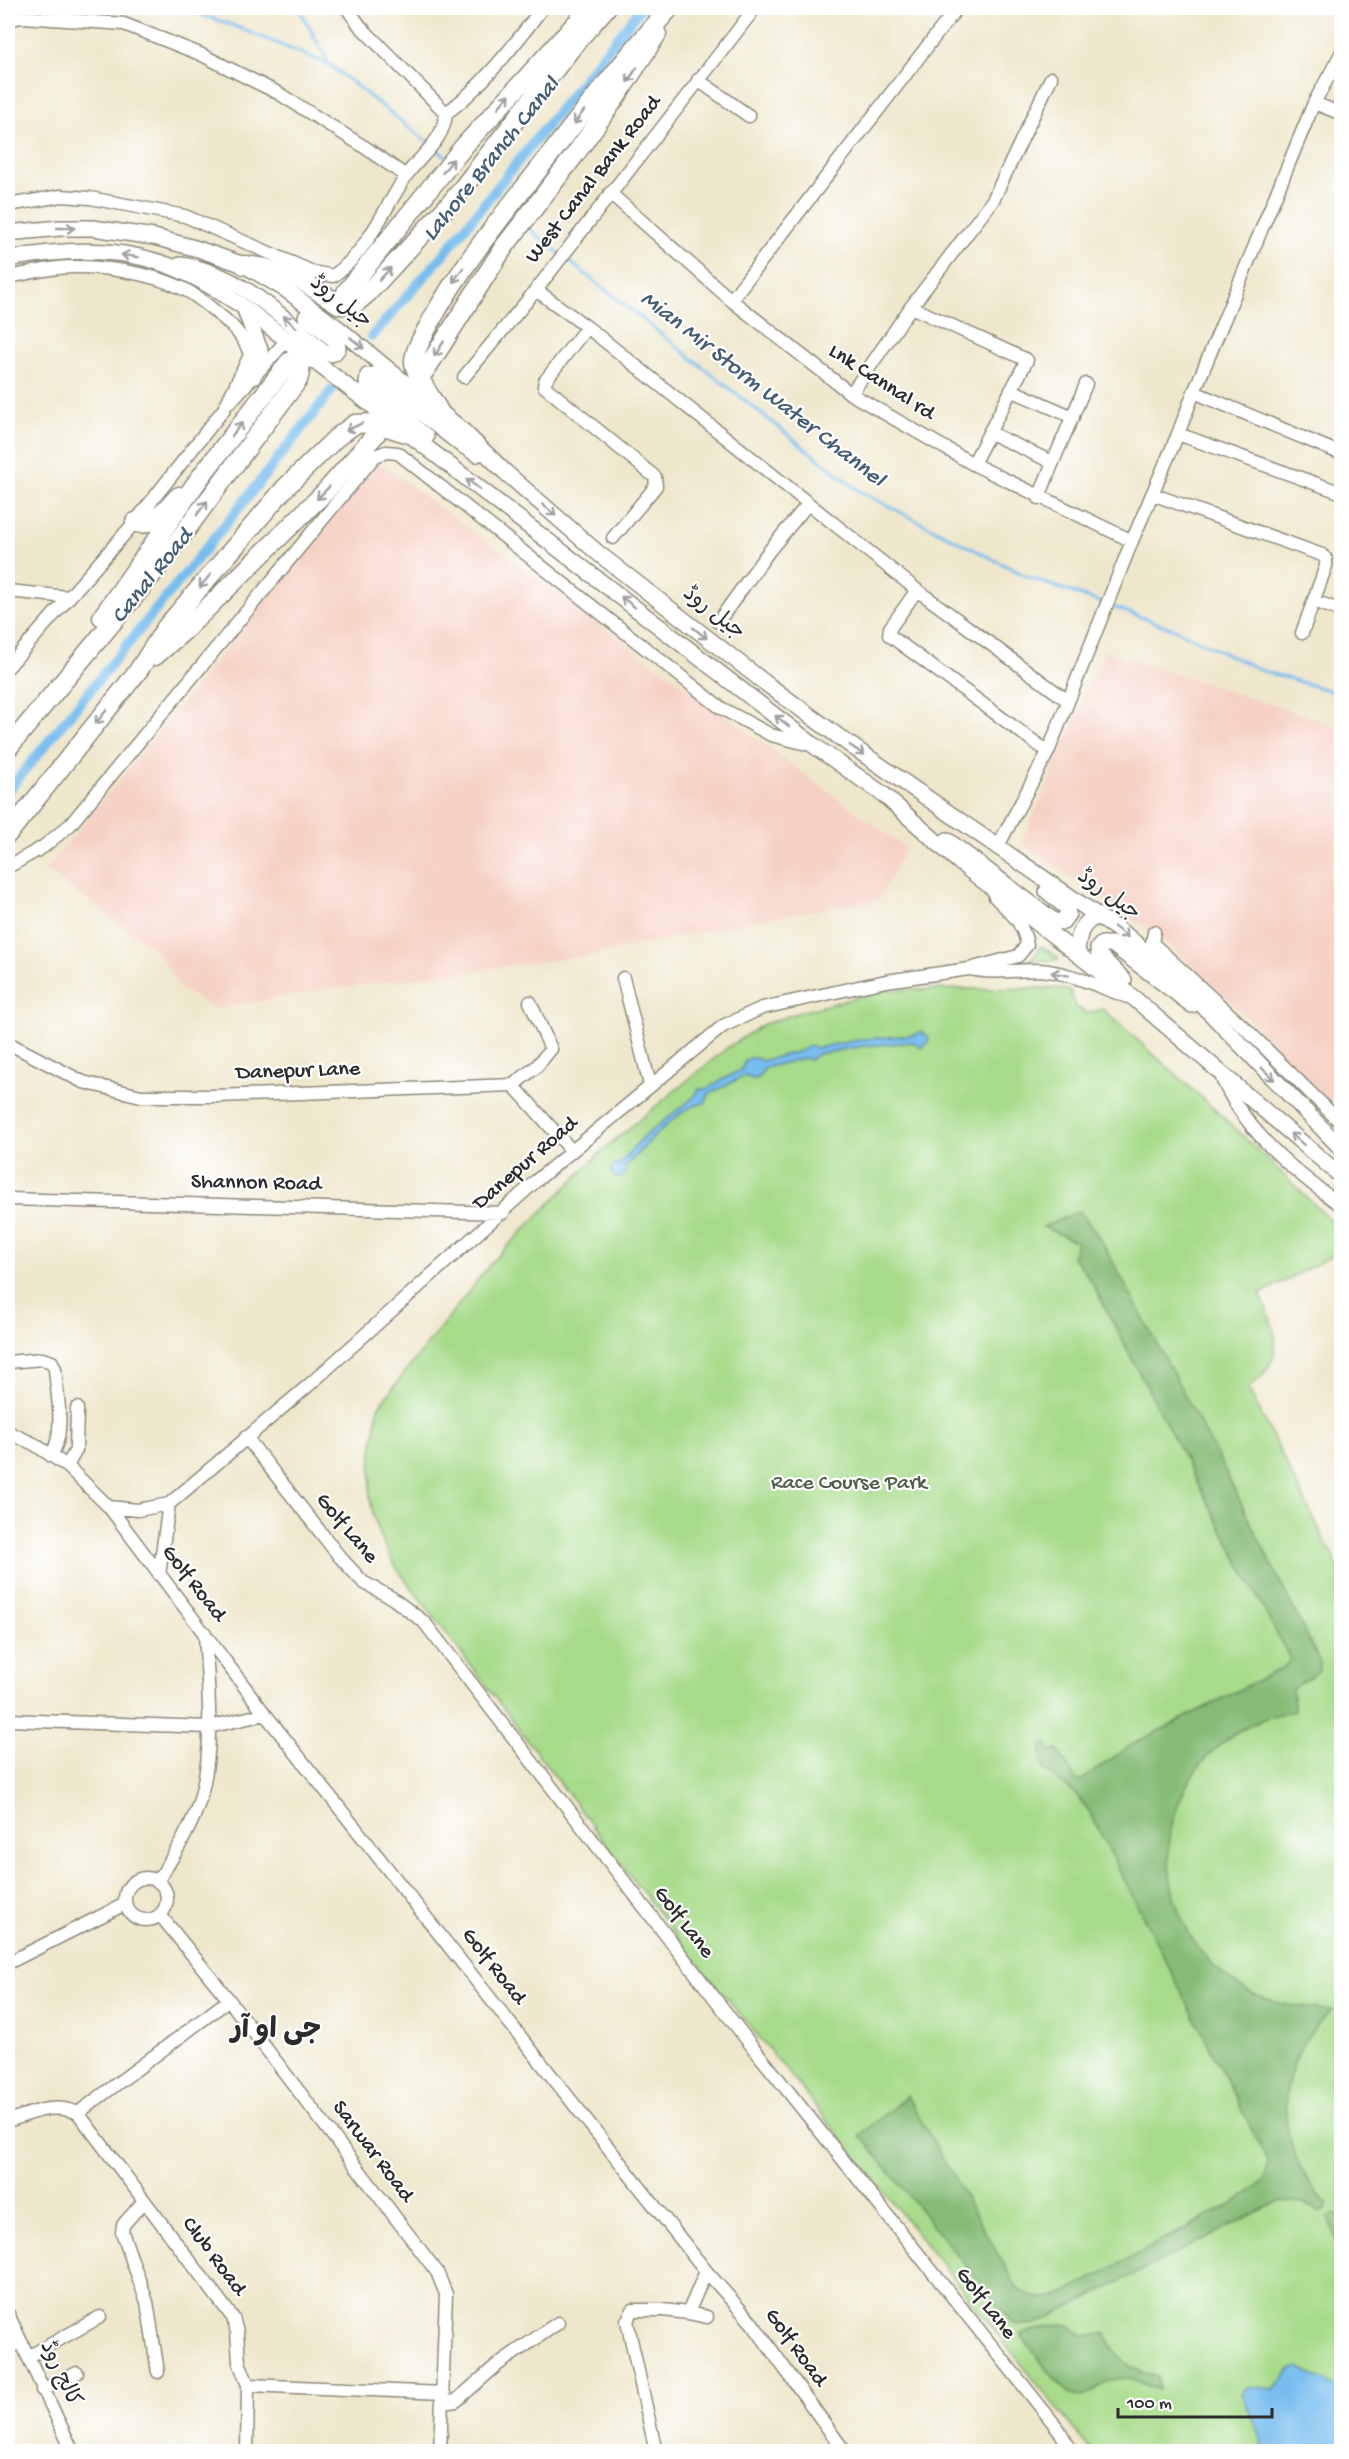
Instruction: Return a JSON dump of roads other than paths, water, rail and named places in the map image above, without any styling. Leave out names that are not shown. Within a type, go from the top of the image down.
[{"type":"highway","points":[[346,291],[465,145],[591,8]]},
{"type":"highway","points":[[244,265],[265,268],[297,278],[340,304],[355,303],[368,292],[453,199],[577,41],[606,8]]},
{"type":"highway","points":[[425,371],[504,247],[617,96],[672,8]]},
{"type":"highway","points":[[440,413],[426,386],[417,375],[414,363],[422,339],[449,289],[493,228],[624,59],[672,8]]},
{"type":"highway","points":[[8,748],[156,570],[298,380],[302,369],[300,354],[290,340]]},
{"type":"highway","points":[[46,701],[199,479],[289,362]]},
{"type":"highway","points":[[8,834],[138,671],[167,626],[285,488],[349,427],[360,422],[374,423],[409,434]]},
{"type":"highway","points":[[138,671],[186,629],[326,491],[376,434]]},
{"type":"highway","points":[[135,522],[148,523],[199,479]]},
{"type":"main road","name":"جیل روڈ","points":[[8,233],[60,228],[124,232],[198,249],[263,274],[339,328],[461,429],[505,472],[598,553],[789,701],[1127,936],[1179,981],[1341,1149]]},
{"type":"main road","name":"جیل روڈ","points":[[8,259],[77,251],[104,252],[159,262],[201,281],[244,307],[290,340],[452,468],[813,745],[884,795],[959,862],[1135,999],[1341,1177]]},
{"type":"main road","points":[[159,262],[194,266],[241,288],[275,309],[323,351],[330,354],[336,351],[336,341],[288,302],[263,274]]},
{"type":"main road","points":[[244,307],[260,350],[254,377]]},
{"type":"main road","points":[[452,468],[440,450],[367,385],[368,376],[375,375],[459,443],[505,472]]},
{"type":"main road","points":[[884,795],[956,846],[1054,921],[1062,922],[1067,919],[1067,908],[998,846]]},
{"type":"main road","points":[[1077,954],[1080,931],[1092,918],[1099,916]]},
{"type":"main road","points":[[1190,1046],[1101,958],[1098,951],[1102,944],[1112,944],[1227,1032]]},
{"type":"street","points":[[347,8],[360,26],[446,113]]},
{"type":"street","points":[[8,205],[61,196],[90,198],[185,216],[313,272],[333,276],[345,268],[367,242],[410,171],[437,140],[445,125],[446,113],[468,94],[529,26],[542,8]]},
{"type":"street","name":"West Canal Bank Road","points":[[464,377],[536,290],[609,193],[755,8]]},
{"type":"street","points":[[731,300],[957,8]]},
{"type":"street","points":[[8,19],[23,17],[124,24],[200,54],[278,93],[363,146],[410,171]]},
{"type":"street","points":[[998,846],[1048,752],[1132,541],[1314,103],[1341,52]]},
{"type":"street","points":[[851,394],[911,308],[993,200],[1051,78]]},
{"type":"street","points":[[698,80],[749,116]]},
{"type":"street","points":[[1314,103],[1341,114]]},
{"type":"street","name":"Lnk Cannal rd","points":[[609,193],[731,300],[851,394],[973,464],[1039,498],[1132,541]]},
{"type":"street","points":[[8,277],[59,268],[88,268],[149,277],[191,293],[226,321],[249,350],[249,360],[224,409]]},
{"type":"street","points":[[536,290],[587,327],[916,590],[1068,701]]},
{"type":"street","points":[[911,308],[1028,360],[973,464]]},
{"type":"street","points":[[587,327],[545,381],[544,386],[657,481],[656,486],[614,538]]},
{"type":"street","points":[[8,667],[135,522],[224,409],[290,340]]},
{"type":"street","points":[[1039,498],[1086,384]]},
{"type":"street","points":[[1011,390],[1073,417]]},
{"type":"street","points":[[1194,392],[1341,454]]},
{"type":"street","points":[[990,433],[1052,462]]},
{"type":"street","points":[[1178,434],[1341,493]]},
{"type":"street","points":[[8,867],[43,847],[70,825],[375,456],[386,452],[398,453],[581,600],[721,708],[771,735],[813,745]]},
{"type":"street","points":[[1152,494],[1322,555],[1326,559],[1326,566],[1302,633]]},
{"type":"street","points":[[718,622],[769,550],[808,504]]},
{"type":"street","points":[[916,590],[890,628],[889,634],[1048,752]]},
{"type":"street","points":[[8,591],[68,597]]},
{"type":"street","points":[[1314,601],[1341,611]]},
{"type":"street","name":"Danepur Road","points":[[169,1504],[309,1385],[572,1151],[723,1026],[762,1008],[886,981],[969,969],[1018,956],[1027,945],[1025,932],[1019,920],[959,862]]},
{"type":"street","points":[[1154,932],[1152,943],[1248,1030],[1341,1124]]},
{"type":"street","name":"Danepur Road","points":[[969,969],[982,972],[1040,970],[1067,974],[1135,999]]},
{"type":"street","points":[[623,978],[650,1085]]},
{"type":"street","points":[[530,1002],[551,1049],[536,1067],[513,1085],[572,1151]]},
{"type":"street","name":"Danepur Lane","points":[[8,1043],[83,1082],[141,1096],[217,1096],[513,1085]]},
{"type":"street","points":[[1218,1070],[1228,1094],[1264,1139],[1296,1171],[1341,1206]]},
{"type":"street","name":"Shannon Road","points":[[8,1199],[503,1213]]},
{"type":"street","points":[[8,1362],[42,1359],[52,1362],[56,1369],[58,1445],[51,1456]]},
{"type":"street","points":[[67,1466],[76,1450],[78,1408]]},
{"type":"street","name":"Golf Road","points":[[8,1432],[34,1444],[67,1466],[109,1507],[265,1714],[706,2271],[752,2323],[845,2451]]},
{"type":"street","name":"Golf Lane","points":[[246,1437],[339,1556],[363,1582],[392,1598],[424,1622],[733,2022],[1059,2430],[1072,2451]]},
{"type":"street","points":[[109,1507],[138,1510],[169,1504],[159,1575]]},
{"type":"street","points":[[158,1881],[200,1802],[207,1770],[209,1727],[205,1633]]},
{"type":"street","points":[[8,1720],[209,1727],[265,1714]]},
{"type":"street","points":[[146,1877],[158,1881],[167,1892],[168,1902],[160,1915],[146,1921],[135,1918],[125,1904],[126,1890],[131,1884],[146,1877]]},
{"type":"street","points":[[8,1962],[125,1904]]},
{"type":"street","name":"Sarwar Road","points":[[160,1915],[229,2000],[437,2272],[446,2294],[440,2451]]},
{"type":"street","points":[[8,2121],[57,2107],[65,2107],[78,2113],[229,2000]]},
{"type":"street","name":"Club Road","points":[[78,2113],[233,2318],[237,2332],[239,2362],[248,2385],[247,2451]]},
{"type":"street","points":[[144,2201],[123,2225],[122,2232],[147,2302],[158,2372]]},
{"type":"street","points":[[688,2313],[706,2271]]},
{"type":"street","points":[[656,2451],[627,2321],[633,2310],[663,2310],[707,2318]]},
{"type":"street","name":"کالج روڈ","points":[[8,2314],[42,2390],[73,2451]]},
{"type":"street","points":[[28,2357],[100,2317]]},
{"type":"street","points":[[248,2385],[443,2398],[456,2401],[497,2366],[558,2323]]},
{"type":"street","points":[[8,2349],[20,2341]]},
{"type":"street","points":[[42,2390],[77,2373]]},
{"type":"water","points":[[921,1032],[929,1037],[927,1044],[921,1047],[913,1042],[864,1046],[818,1054],[810,1060],[804,1058],[765,1068],[758,1078],[744,1076],[709,1094],[705,1103],[684,1111],[673,1119],[625,1167],[626,1172],[622,1177],[615,1178],[611,1172],[612,1166],[620,1163],[641,1139],[694,1097],[698,1089],[706,1089],[742,1069],[749,1058],[762,1061],[803,1050],[810,1045],[816,1048],[864,1039],[914,1035]]},
{"type":"water","points":[[1299,2367],[1341,2390],[1341,2451],[1265,2451],[1242,2393],[1247,2387],[1273,2389],[1291,2370]]},
{"type":"waterway","points":[[181,8],[232,25],[330,65],[430,144]]},
{"type":"waterway","points":[[299,8],[329,64]]},
{"type":"waterway","name":"Lahore Branch Canal","points":[[372,336],[444,254],[641,8]]},
{"type":"waterway","points":[[436,149],[447,157]]},
{"type":"waterway","name":"Mian Mir Storm Water Channel","points":[[527,227],[559,253]]},
{"type":"waterway","name":"Mian Mir Storm Water Channel","points":[[564,257],[859,491],[1028,577],[1105,604]]},
{"type":"waterway","name":"Canal Road","points":[[8,791],[332,390]]},
{"type":"waterway","name":"Mian Mir Storm Water Channel","points":[[1111,606],[1176,630],[1263,671],[1342,694]]},
{"type":"district","name":"جی او آر","points":[[276,2031]]},
{"type":"park label","name":"Race Course Park","points":[[849,1484]]}]
